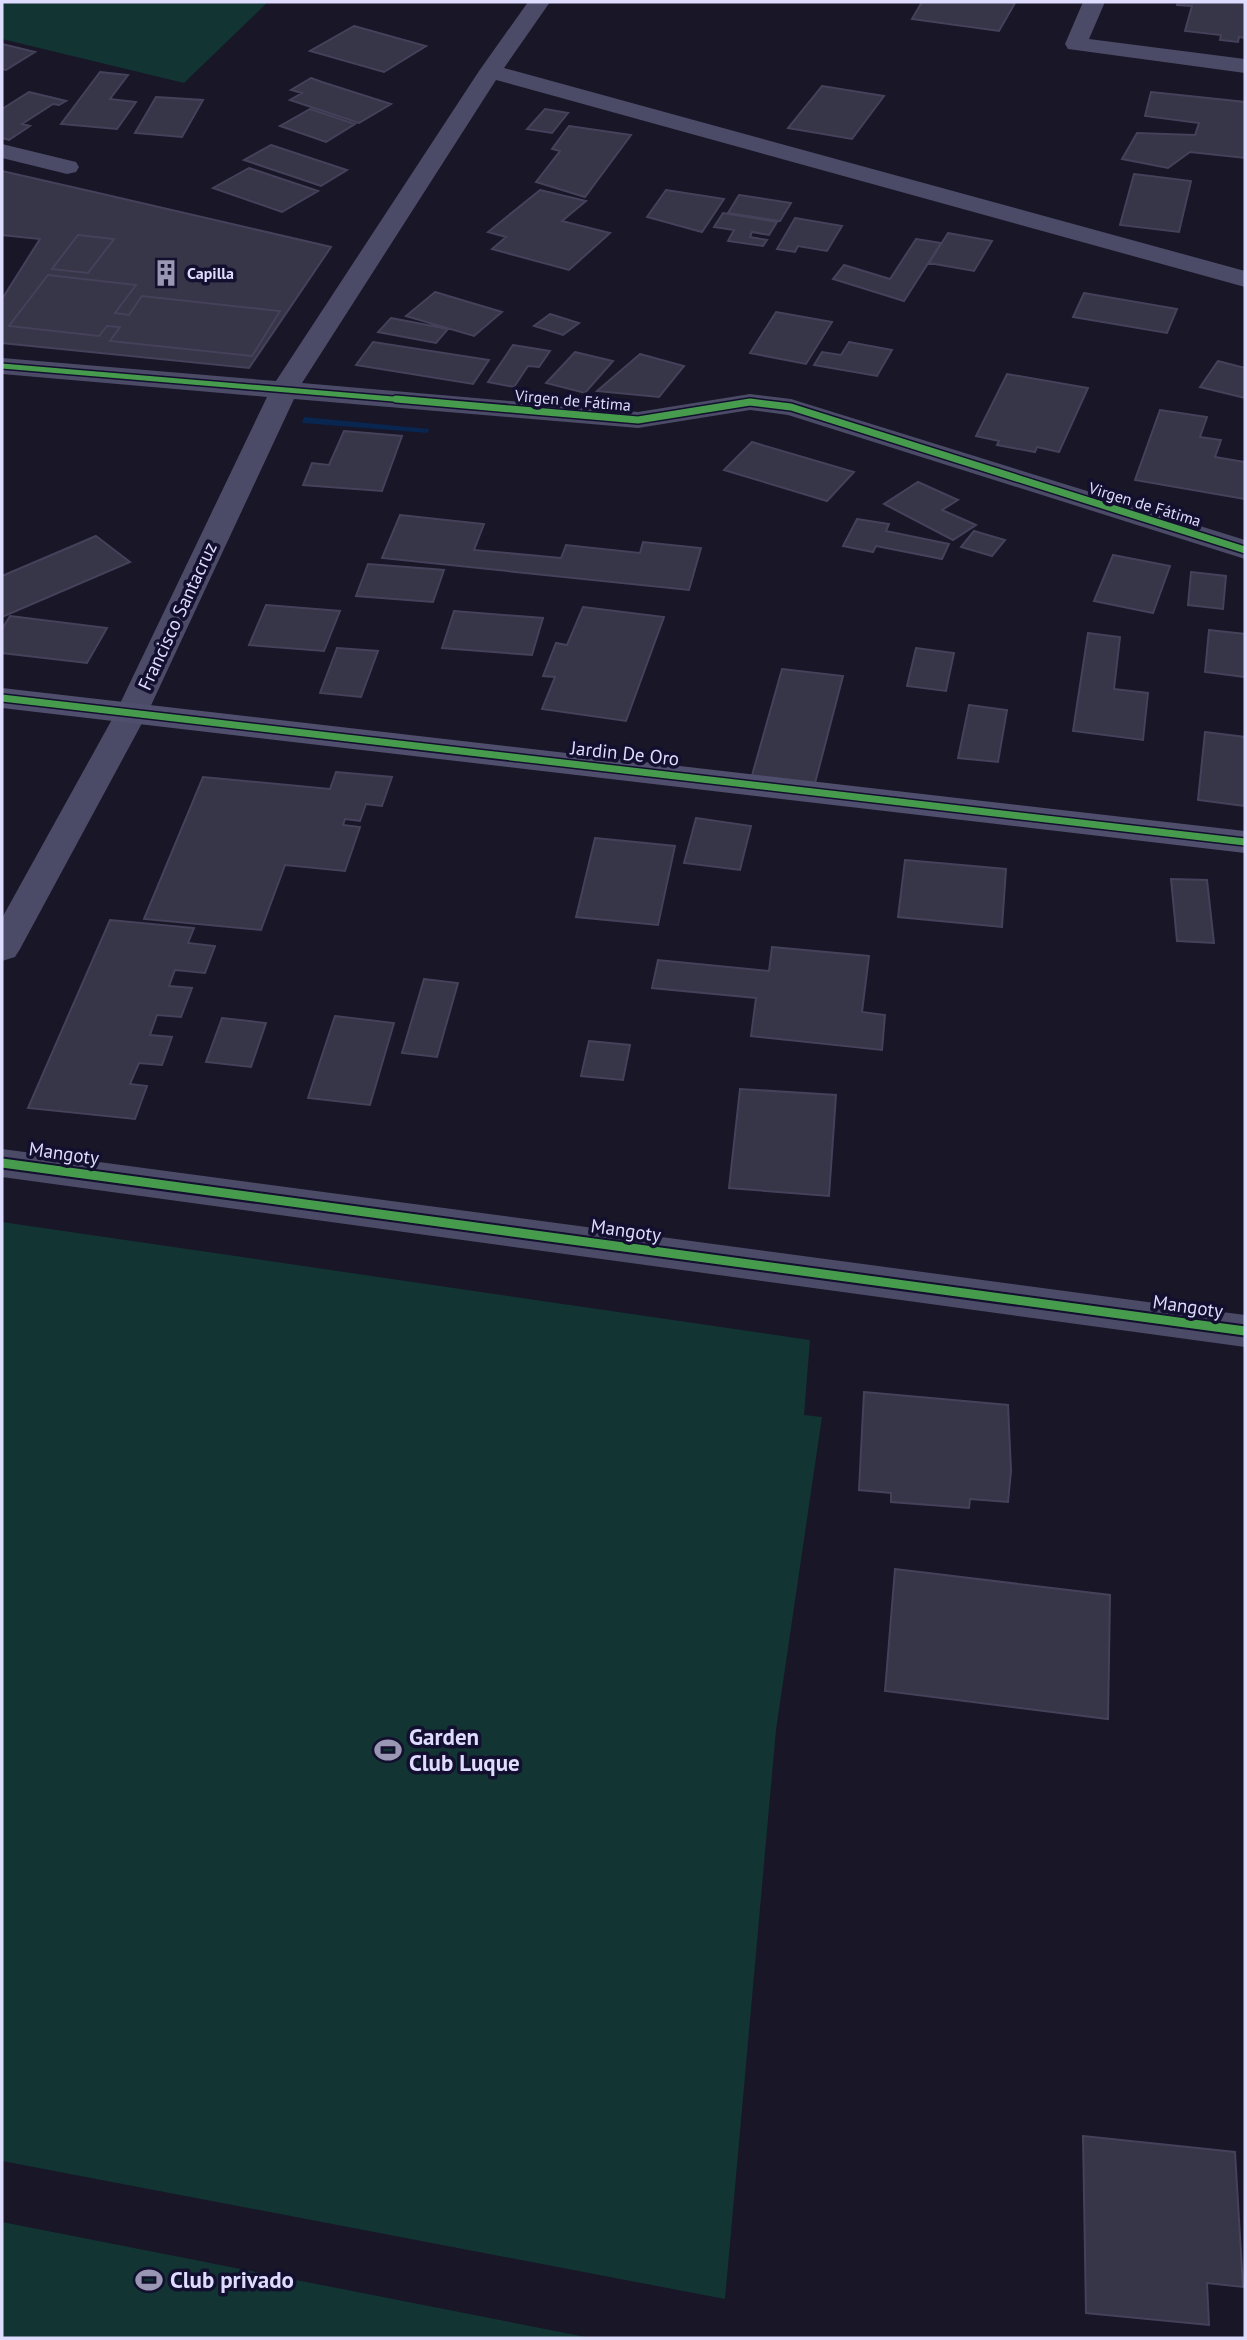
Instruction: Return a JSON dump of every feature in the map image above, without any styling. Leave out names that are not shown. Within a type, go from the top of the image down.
[{"type":"street","name":"Francisco Santacruz","points":[[2,949],[131,715],[284,390],[491,71],[540,2]]},
{"type":"street","points":[[1094,2],[1076,44],[1245,66]]},
{"type":"street","points":[[491,71],[1245,279]]},
{"type":"street","points":[[2,152],[67,167]]},
{"type":"street","name":"Virgen de Fátima","points":[[2,366],[638,420],[678,415],[714,405],[750,402],[792,407],[1245,550]]},
{"type":"street","name":"Jardin De Oro","points":[[2,698],[1245,842]]},
{"type":"street","name":"Mangoty","points":[[2,1163],[1245,1331]]},
{"type":"green space","points":[[2,2],[268,2],[184,83],[2,39]]},
{"type":"green space","name":"Garden Club Luque","points":[[2,1222],[810,1340],[804,1415],[822,1417],[776,1730],[725,2299],[2,2161]]},
{"type":"green space","name":"Club privado","points":[[2,2222],[591,2338],[2,2338]]},
{"type":"water","points":[[304,417],[429,429],[428,433],[302,423]]},
{"type":"building","points":[[922,2],[1015,3],[999,31],[912,19]]},
{"type":"building","points":[[1178,2],[1245,2],[1245,38],[1239,37],[1238,42],[1220,40],[1221,35],[1185,31],[1192,6],[1177,5]]},
{"type":"building","points":[[354,26],[426,46],[384,72],[310,51]]},
{"type":"building","points":[[2,44],[35,52],[6,70],[2,69]]},
{"type":"building","points":[[100,72],[128,75],[110,99],[136,102],[117,129],[61,124]]},
{"type":"building","points":[[311,78],[391,104],[359,123],[290,100],[302,93],[291,90]]},
{"type":"building","points":[[822,86],[884,96],[852,139],[788,128]]},
{"type":"building","points":[[29,92],[66,101],[59,105],[53,104],[22,124],[30,126],[9,140],[2,138],[2,109]]},
{"type":"building","points":[[1151,92],[1245,102],[1245,158],[1190,152],[1168,168],[1122,159],[1137,133],[1195,135],[1199,123],[1145,116]]},
{"type":"building","points":[[156,97],[203,100],[182,137],[135,133]]},
{"type":"building","points":[[310,109],[355,124],[326,142],[280,126]]},
{"type":"building","points":[[545,109],[568,113],[552,133],[527,129]]},
{"type":"building","points":[[569,126],[631,135],[585,197],[536,182],[560,151],[552,149]]},
{"type":"building","points":[[271,145],[347,170],[321,186],[244,160]]},
{"type":"building","points":[[249,168],[318,191],[282,212],[213,188]]},
{"type":"building","name":"Capilla","points":[[2,171],[331,247],[249,368],[2,343],[2,299],[40,239],[2,235]]},
{"type":"building","points":[[1134,174],[1191,181],[1179,232],[1120,225]]},
{"type":"building","points":[[540,190],[586,201],[562,221],[610,233],[569,270],[492,249],[506,237],[488,232]]},
{"type":"building","points":[[666,190],[724,199],[702,232],[647,217]]},
{"type":"building","points":[[739,195],[791,203],[780,221],[728,213]]},
{"type":"building","points":[[723,213],[777,222],[769,235],[752,232],[750,237],[767,240],[763,246],[728,241],[734,230],[714,227]]},
{"type":"building","points":[[795,218],[842,226],[827,251],[798,246],[795,252],[777,249]]},
{"type":"building","points":[[948,233],[992,241],[974,271],[929,263]]},
{"type":"building","points":[[78,235],[114,239],[88,273],[52,269]]},
{"type":"building","points":[[916,239],[941,243],[904,301],[833,279],[844,265],[890,279]]},
{"type":"building","points":[[48,275],[136,285],[115,313],[129,315],[142,296],[280,311],[252,356],[110,341],[120,327],[107,326],[99,336],[9,326]]},
{"type":"building","points":[[435,292],[502,312],[474,336],[406,316]]},
{"type":"building","points":[[1084,293],[1177,309],[1167,333],[1073,317]]},
{"type":"building","points":[[776,312],[832,322],[806,364],[750,353]]},
{"type":"building","points":[[550,314],[579,323],[563,335],[534,326]]},
{"type":"building","points":[[391,318],[448,329],[436,343],[378,332]]},
{"type":"building","points":[[373,342],[489,360],[473,384],[356,365]]},
{"type":"building","points":[[849,342],[892,350],[877,376],[814,365],[822,352],[841,355]]},
{"type":"building","points":[[513,345],[550,351],[539,367],[528,366],[514,387],[488,382]]},
{"type":"building","points":[[575,352],[613,361],[585,393],[546,383]]},
{"type":"building","points":[[640,354],[684,366],[659,397],[597,391]]},
{"type":"building","points":[[1218,361],[1245,368],[1245,398],[1200,387]]},
{"type":"building","points":[[1007,374],[1088,388],[1059,452],[1037,447],[1035,452],[997,445],[999,441],[976,436]]},
{"type":"building","points":[[1160,410],[1207,417],[1200,437],[1221,440],[1215,457],[1245,462],[1245,499],[1135,480]]},
{"type":"building","points":[[344,431],[402,436],[382,491],[303,485],[312,463],[329,465]]},
{"type":"building","points":[[752,442],[854,472],[827,501],[724,470]]},
{"type":"building","points":[[918,482],[958,500],[942,510],[976,525],[953,540],[884,504]]},
{"type":"building","points":[[400,515],[484,524],[474,550],[561,558],[566,545],[640,553],[643,542],[701,548],[689,590],[382,558]]},
{"type":"building","points":[[857,519],[889,524],[886,531],[949,544],[942,559],[876,546],[873,552],[843,546]]},
{"type":"building","points":[[974,531],[1005,540],[992,556],[961,547]]},
{"type":"building","points":[[96,536],[130,562],[2,617],[2,576]]},
{"type":"building","points":[[1113,555],[1170,566],[1153,613],[1094,601]]},
{"type":"building","points":[[368,564],[444,570],[433,602],[356,596]]},
{"type":"building","points":[[1191,572],[1226,576],[1223,609],[1188,605]]},
{"type":"building","points":[[266,605],[340,611],[324,651],[249,645]]},
{"type":"building","points":[[583,607],[664,617],[626,721],[542,709],[555,677],[543,676],[556,643],[567,645]]},
{"type":"building","points":[[454,611],[543,618],[532,655],[442,648]]},
{"type":"building","points":[[10,616],[107,628],[87,663],[2,653],[2,629]]},
{"type":"building","points":[[1209,630],[1245,634],[1245,677],[1205,672]]},
{"type":"building","points":[[1088,633],[1120,637],[1114,689],[1148,693],[1143,740],[1073,731]]},
{"type":"building","points":[[337,648],[378,651],[361,697],[320,693]]},
{"type":"building","points":[[916,648],[954,653],[946,691],[907,686]]},
{"type":"building","points":[[782,669],[843,676],[814,787],[751,779]]},
{"type":"building","points":[[969,705],[1007,710],[998,762],[958,758]]},
{"type":"building","points":[[1205,732],[1245,737],[1245,806],[1198,800]]},
{"type":"building","points":[[336,772],[392,777],[382,806],[366,804],[360,821],[345,819],[343,825],[360,827],[345,871],[285,865],[261,930],[144,919],[203,777],[330,789]]},
{"type":"building","points":[[696,818],[751,826],[740,870],[684,863]]},
{"type":"building","points":[[595,838],[675,846],[658,925],[576,917]]},
{"type":"building","points":[[905,860],[1006,869],[1002,927],[898,917]]},
{"type":"building","points":[[1171,879],[1207,880],[1214,943],[1177,941]]},
{"type":"building","points":[[110,920],[194,928],[188,943],[215,946],[205,973],[175,970],[169,986],[192,988],[181,1017],[157,1015],[150,1035],[172,1037],[162,1065],[139,1063],[130,1084],[147,1086],[135,1119],[28,1108]]},
{"type":"building","points":[[772,947],[869,956],[862,1012],[885,1015],[882,1050],[751,1036],[756,998],[652,988],[658,960],[769,971]]},
{"type":"building","points":[[424,979],[458,983],[437,1057],[402,1053]]},
{"type":"building","points":[[335,1016],[394,1023],[370,1105],[308,1098]]},
{"type":"building","points":[[222,1018],[266,1023],[251,1067],[206,1062]]},
{"type":"building","points":[[589,1041],[630,1045],[623,1080],[581,1076]]},
{"type":"building","points":[[740,1089],[836,1095],[829,1196],[729,1188]]},
{"type":"building","points":[[864,1392],[1008,1405],[1011,1471],[1008,1502],[970,1499],[969,1508],[891,1502],[891,1493],[859,1490]]},
{"type":"building","points":[[895,1569],[1110,1595],[1108,1719],[885,1691]]},
{"type":"building","points":[[1083,2136],[1235,2152],[1243,2287],[1207,2283],[1209,2325],[1086,2313]]},
{"type":"cycle path","points":[[2,366],[638,420],[750,402],[791,407],[1245,550]]},
{"type":"cycle path","points":[[2,698],[1245,842]]},
{"type":"cycle path","points":[[2,1163],[1245,1331]]},
{"type":"place","name":"Capilla","points":[[166,273]]},
{"type":"place","name":"Garden Club Luque","points":[[388,1750]]},
{"type":"place","name":"Club privado","points":[[149,2280]]}]
